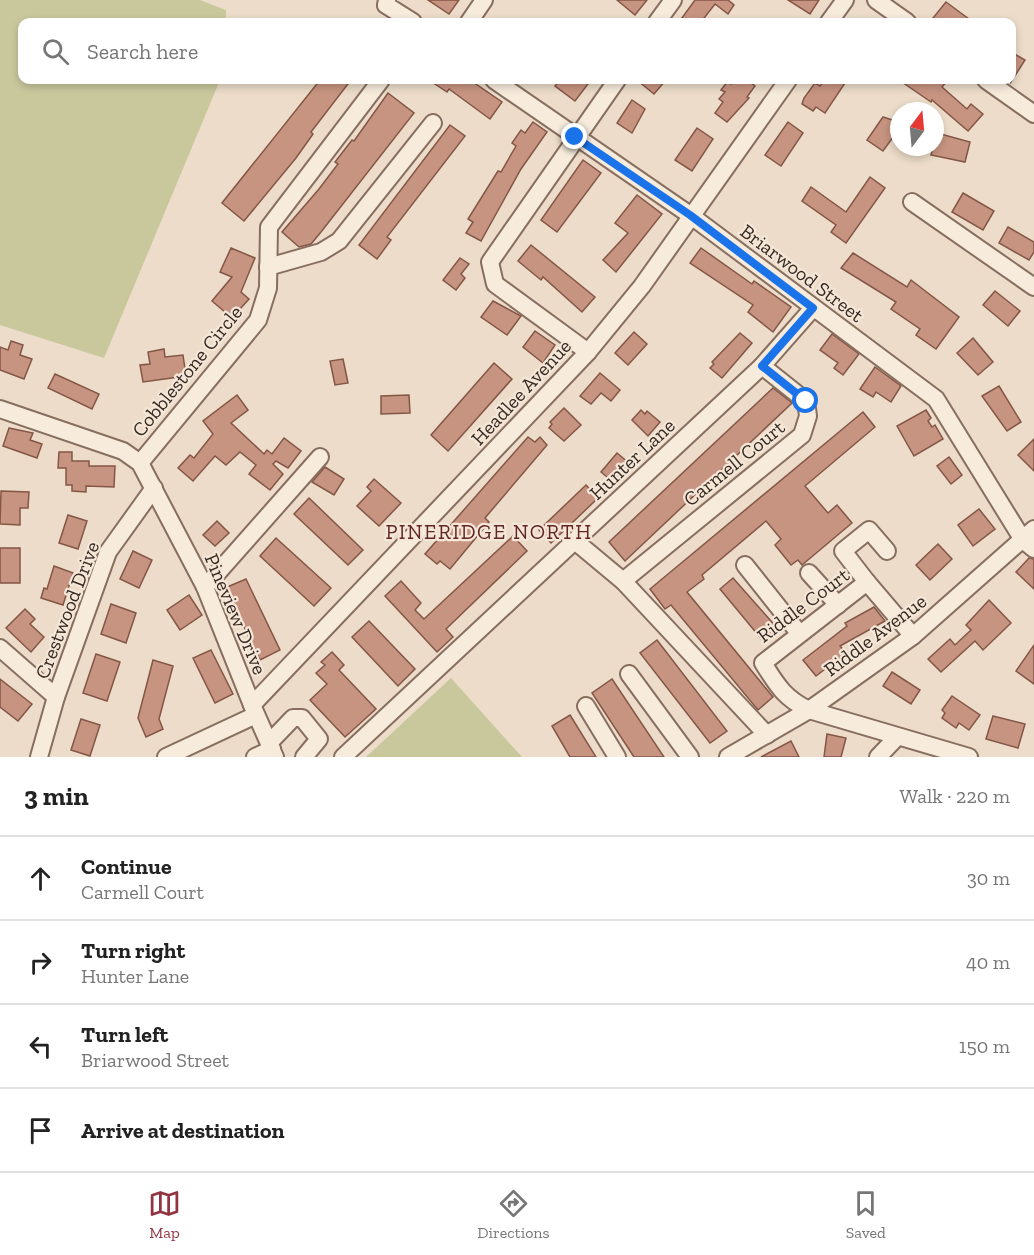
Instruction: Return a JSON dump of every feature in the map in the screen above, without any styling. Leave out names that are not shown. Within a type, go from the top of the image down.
[{"type":"street","points":[[387,0],[386,5],[407,18]]},
{"type":"street","points":[[472,18],[484,0]]},
{"type":"street","points":[[660,18],[673,0]]},
{"type":"street","points":[[832,18],[845,0]]},
{"type":"street","points":[[876,0],[901,18]]},
{"type":"street","name":"Cobblestone Circle","points":[[140,463],[258,320],[268,288],[269,227],[378,84]]},
{"type":"street","name":"Briarwood Street","points":[[501,84],[690,215],[936,399],[1030,540]]},
{"type":"street","points":[[588,352],[495,284],[490,262],[614,84]]},
{"type":"street","name":"Headlee Avenue","points":[[254,710],[588,352],[642,286],[690,215],[785,84]]},
{"type":"street","points":[[992,84],[1034,114]]},
{"type":"street","points":[[268,267],[321,252],[339,241],[433,123]]},
{"type":"street","points":[[912,202],[1034,288]]},
{"type":"street","name":"Hunter Lane","points":[[343,757],[762,366],[813,308]]},
{"type":"street","name":"Carmell Court","points":[[622,581],[802,435],[808,416],[806,401],[762,366]]},
{"type":"street","points":[[0,409],[123,451],[140,463]]},
{"type":"street","points":[[204,586],[320,457]]},
{"type":"street","name":"Pineview Drive","points":[[140,463],[204,586],[272,750]]},
{"type":"street","name":"Crestwood Drive","points":[[39,757],[56,697],[108,552],[154,488]]},
{"type":"street","points":[[867,582],[843,551],[869,530],[887,551]]},
{"type":"street","name":"Riddle Avenue","points":[[728,757],[809,710],[914,636],[1030,540]]},
{"type":"street","points":[[575,541],[622,581],[767,735]]},
{"type":"street","points":[[745,565],[799,633]]},
{"type":"street","points":[[809,573],[838,605]]},
{"type":"street","name":"Riddle Court","points":[[809,710],[786,696],[763,663],[867,582],[914,636]]},
{"type":"street","points":[[0,648],[56,697]]},
{"type":"street","points":[[628,674],[690,757]]},
{"type":"street","points":[[586,706],[617,757]]},
{"type":"street","points":[[166,757],[254,710]]},
{"type":"street","points":[[809,710],[969,757]]},
{"type":"street","points":[[255,757],[272,750],[293,718],[302,718],[319,739],[304,757]]},
{"type":"street","points":[[878,757],[897,737]]},
{"type":"green space","points":[[0,0],[200,0],[226,10],[226,18],[18,18],[18,84],[218,84],[104,358],[0,325]]},
{"type":"green space","points":[[451,678],[522,757],[366,757]]},
{"type":"building","points":[[428,0],[459,0],[449,14]]},
{"type":"building","points":[[617,0],[647,0],[635,15]]},
{"type":"building","points":[[695,0],[728,0],[734,5],[728,14],[715,4],[704,18],[682,18]]},
{"type":"building","points":[[788,0],[819,0],[810,14]]},
{"type":"building","points":[[946,2],[968,18],[933,18]]},
{"type":"building","points":[[1016,55],[1025,60],[1016,74]]},
{"type":"building","points":[[317,84],[348,84],[311,132],[313,134],[296,158],[244,221],[222,203]]},
{"type":"building","points":[[435,84],[476,84],[502,102],[490,119],[449,89],[447,92]]},
{"type":"building","points":[[557,84],[588,84],[575,101],[555,86]]},
{"type":"building","points":[[642,84],[663,84],[654,94]]},
{"type":"building","points":[[726,84],[752,84],[755,86],[747,97],[749,98],[727,122],[715,113],[723,102],[719,99],[725,92],[721,90]]},
{"type":"building","points":[[814,84],[820,86],[821,84],[844,84],[825,113],[816,107],[813,111],[802,104]]},
{"type":"building","points":[[905,84],[945,84],[942,87],[967,109],[971,104],[983,114],[968,131],[944,110],[944,102],[932,100],[931,102]]},
{"type":"building","points":[[388,93],[414,113],[311,244],[299,247],[282,232],[319,189],[338,164],[335,162],[352,140],[354,141]]},
{"type":"building","points":[[632,100],[645,109],[632,133],[617,123]]},
{"type":"building","points":[[883,117],[890,119],[890,141],[883,151],[867,140]]},
{"type":"building","points":[[533,122],[547,132],[521,169],[481,241],[466,233],[473,222],[468,219],[498,171],[501,172],[516,146],[512,143],[521,130],[525,133]]},
{"type":"building","points":[[788,122],[803,133],[781,166],[765,155]]},
{"type":"building","points":[[450,125],[465,136],[387,237],[391,240],[377,259],[359,245]]},
{"type":"building","points":[[697,128],[713,139],[692,171],[675,160]]},
{"type":"building","points":[[944,135],[970,142],[965,162],[936,156],[944,156]]},
{"type":"building","points":[[583,160],[601,173],[557,232],[541,220]]},
{"type":"building","points":[[870,177],[885,188],[846,243],[831,232],[836,225],[802,201],[811,187],[846,212]]},
{"type":"building","points":[[963,193],[994,211],[983,230],[952,212]]},
{"type":"building","points":[[637,195],[662,214],[616,272],[603,260],[628,233],[615,223]]},
{"type":"building","points":[[1008,227],[1034,242],[1034,252],[1029,260],[999,243]]},
{"type":"building","points":[[531,245],[595,297],[582,312],[543,277],[541,280],[518,261]]},
{"type":"building","points":[[231,248],[255,258],[241,292],[249,299],[232,318],[212,301],[232,277],[220,272]]},
{"type":"building","points":[[701,248],[752,284],[754,281],[791,307],[773,332],[748,312],[753,305],[690,263]]},
{"type":"building","points":[[853,253],[907,287],[911,280],[959,317],[936,349],[916,335],[920,329],[891,309],[896,302],[841,268]]},
{"type":"building","points":[[460,258],[469,264],[461,274],[465,278],[456,290],[443,280]]},
{"type":"building","points":[[995,291],[1020,311],[1008,326],[983,305]]},
{"type":"building","points":[[493,301],[521,316],[507,335],[481,317]]},
{"type":"building","points":[[535,331],[555,345],[543,363],[523,347]]},
{"type":"building","points":[[634,332],[647,344],[628,365],[615,353]]},
{"type":"building","points":[[740,333],[752,343],[722,378],[710,368],[714,364],[712,362]]},
{"type":"building","points":[[832,334],[859,354],[843,375],[834,368],[838,363],[820,350]]},
{"type":"building","points":[[973,338],[993,362],[978,375],[957,353]]},
{"type":"building","points":[[11,341],[23,345],[20,355],[32,359],[24,379],[0,370],[0,347],[8,350]]},
{"type":"building","points":[[164,349],[165,357],[183,355],[186,376],[143,382],[140,365],[150,364],[148,352]]},
{"type":"building","points":[[343,359],[348,383],[335,385],[330,361]]},
{"type":"building","points":[[494,363],[512,379],[448,451],[431,435]]},
{"type":"building","points":[[875,367],[901,386],[891,402],[876,392],[873,397],[860,389]]},
{"type":"building","points":[[600,373],[620,390],[611,401],[601,393],[591,404],[580,396]]},
{"type":"building","points":[[55,374],[99,394],[92,409],[48,388]]},
{"type":"building","points":[[999,386],[1021,422],[1007,431],[982,396]]},
{"type":"building","points":[[773,388],[792,403],[625,561],[609,542]]},
{"type":"building","points":[[237,395],[248,410],[231,423],[264,454],[267,450],[272,454],[284,438],[301,451],[288,468],[276,461],[273,464],[283,474],[270,490],[249,474],[256,465],[240,452],[226,465],[215,456],[193,481],[178,468],[190,455],[194,458],[213,434],[203,421]]},
{"type":"building","points":[[409,395],[410,413],[381,414],[381,396]]},
{"type":"building","points":[[564,408],[581,425],[564,441],[549,428],[552,424],[550,422]]},
{"type":"building","points":[[641,410],[645,414],[647,411],[660,422],[648,436],[632,420]]},
{"type":"building","points":[[926,410],[931,418],[928,421],[932,427],[935,425],[943,439],[914,456],[897,426]]},
{"type":"building","points":[[863,412],[875,427],[805,486],[828,513],[837,505],[852,523],[802,565],[798,560],[791,565],[775,545],[781,539],[766,521],[702,575],[704,579],[687,592],[773,697],[758,710],[671,605],[665,609],[650,589]]},
{"type":"building","points":[[9,428],[33,433],[30,440],[42,444],[37,458],[3,446]]},
{"type":"building","points":[[528,437],[535,442],[540,437],[547,445],[485,518],[489,522],[450,569],[440,561],[437,564],[425,554]]},
{"type":"building","points":[[1034,439],[1034,471],[1018,455]]},
{"type":"building","points":[[59,452],[72,452],[72,461],[89,461],[89,466],[115,466],[114,487],[86,486],[86,492],[72,491],[72,485],[66,485],[66,468],[58,468]]},
{"type":"building","points":[[617,453],[629,463],[613,482],[601,472]]},
{"type":"building","points":[[949,457],[962,475],[951,484],[937,466]]},
{"type":"building","points":[[325,467],[344,479],[334,495],[312,482]]},
{"type":"building","points":[[374,479],[401,503],[379,526],[357,506],[371,491],[367,487]]},
{"type":"building","points":[[586,485],[598,498],[551,543],[539,530]]},
{"type":"building","points":[[1,491],[29,492],[28,508],[20,508],[20,525],[0,524]]},
{"type":"building","points":[[309,498],[363,550],[348,565],[294,514]]},
{"type":"building","points":[[979,509],[995,529],[973,546],[958,525]]},
{"type":"building","points":[[68,515],[87,521],[78,549],[59,543]]},
{"type":"building","points":[[217,521],[229,533],[215,546],[203,535]]},
{"type":"building","points":[[513,536],[527,551],[446,629],[453,637],[437,652],[385,596],[401,581],[421,603],[415,610],[424,619]]},
{"type":"building","points":[[276,538],[331,588],[314,606],[260,556]]},
{"type":"building","points":[[938,544],[952,559],[930,580],[916,565]]},
{"type":"building","points":[[0,548],[20,548],[20,583],[0,583]]},
{"type":"building","points":[[133,551],[152,560],[139,588],[120,579]]},
{"type":"building","points":[[1029,558],[1034,559],[1034,589],[1016,572]]},
{"type":"building","points":[[54,566],[73,573],[63,605],[41,598],[44,588],[47,589]]},
{"type":"building","points":[[733,578],[778,629],[763,641],[720,589]]},
{"type":"building","points":[[246,579],[280,650],[260,660],[225,588]]},
{"type":"building","points":[[189,595],[202,615],[180,630],[167,610]]},
{"type":"building","points":[[989,600],[1011,623],[983,650],[975,641],[941,672],[928,659],[950,639],[955,645],[971,630],[966,625]]},
{"type":"building","points":[[111,604],[136,613],[126,643],[101,634]]},
{"type":"building","points":[[874,607],[885,621],[840,646],[846,653],[816,676],[803,660],[847,626],[845,623]]},
{"type":"building","points":[[25,609],[35,619],[30,624],[44,637],[31,652],[6,628]]},
{"type":"building","points":[[369,621],[415,669],[398,686],[352,637]]},
{"type":"building","points":[[657,640],[727,731],[710,743],[640,653]]},
{"type":"building","points":[[1034,645],[1034,684],[1016,671]]},
{"type":"building","points":[[211,650],[233,694],[215,703],[193,658]]},
{"type":"building","points":[[332,652],[344,665],[339,670],[376,709],[345,737],[310,700],[327,684],[316,673],[325,665],[321,662]]},
{"type":"building","points":[[96,654],[120,662],[107,701],[83,693]]},
{"type":"building","points":[[153,660],[173,666],[159,719],[163,729],[146,737],[138,718]]},
{"type":"building","points":[[892,672],[920,690],[911,704],[883,686]]},
{"type":"building","points":[[0,679],[32,704],[18,721],[0,707]]},
{"type":"building","points":[[612,679],[664,757],[634,757],[592,693]]},
{"type":"building","points":[[952,696],[980,715],[969,730],[959,723],[956,728],[942,718],[945,713],[942,710]]},
{"type":"building","points":[[570,715],[596,757],[570,757],[552,726]]},
{"type":"building","points":[[993,716],[1025,724],[1018,748],[986,739]]},
{"type":"building","points":[[81,719],[100,725],[90,756],[71,750]]},
{"type":"building","points":[[827,734],[846,738],[841,757],[824,757]]},
{"type":"building","points":[[791,741],[799,757],[761,757]]},
{"type":"district","name":"PINERIDGE NORTH","points":[[489,532]]},
{"type":"route","points":[[575,137],[690,215],[813,308],[762,366],[806,401]]}]
